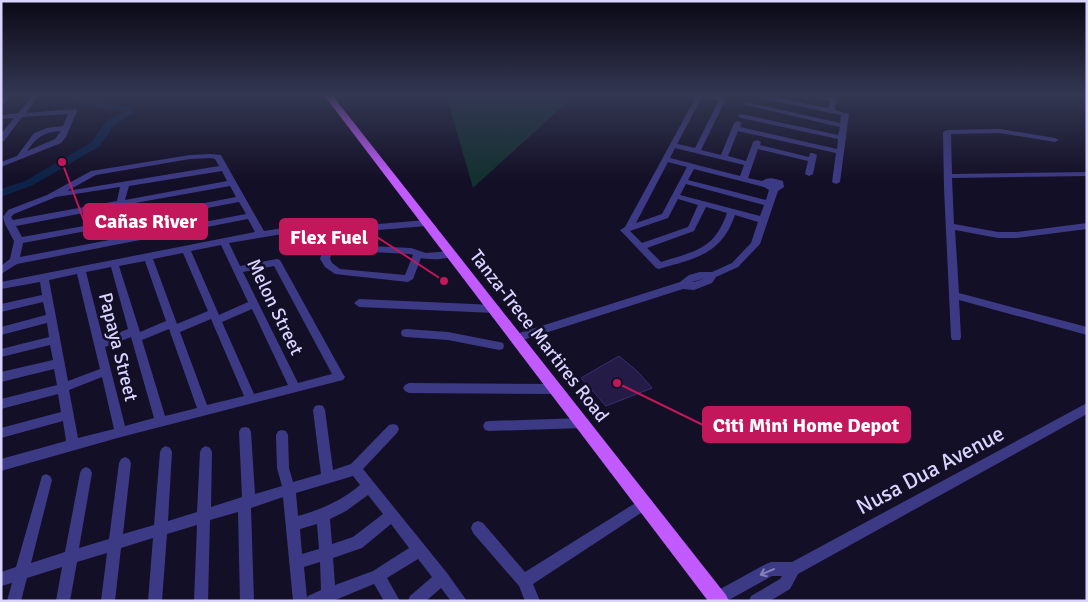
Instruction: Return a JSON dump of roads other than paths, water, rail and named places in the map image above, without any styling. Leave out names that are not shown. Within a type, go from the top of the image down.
[{"type":"main road","name":"Tanza-Trece Martires Road","points":[[350,123],[426,223],[558,389],[719,600]]},
{"type":"street","points":[[1,139],[14,123]]},
{"type":"street","points":[[1,165],[58,141],[67,123]]},
{"type":"street","points":[[684,123],[628,228],[624,230],[659,266],[696,254],[711,246],[721,237],[732,212]]},
{"type":"street","points":[[697,151],[711,123]]},
{"type":"street","points":[[723,158],[738,123]]},
{"type":"street","points":[[774,123],[842,138]]},
{"type":"street","points":[[831,123],[844,126],[836,182]]},
{"type":"street","points":[[19,158],[35,133],[46,129],[65,128]]},
{"type":"street","points":[[736,128],[840,152]]},
{"type":"street","points":[[956,337],[947,132],[1000,131],[1055,140]]},
{"type":"street","points":[[743,179],[760,134]]},
{"type":"street","points":[[672,145],[749,164]]},
{"type":"street","points":[[756,146],[812,160]]},
{"type":"street","points":[[808,174],[815,146]]},
{"type":"street","points":[[8,219],[94,174],[206,156],[218,157],[231,184],[261,234]]},
{"type":"street","points":[[517,338],[682,285],[694,286],[709,281],[714,275],[735,265],[755,244],[769,204],[770,187],[665,159]]},
{"type":"street","points":[[628,228],[665,216],[691,166]]},
{"type":"street","points":[[50,197],[223,168]]},
{"type":"street","points":[[948,176],[1087,174]]},
{"type":"street","points":[[684,181],[769,204]]},
{"type":"street","points":[[8,219],[120,204],[231,184]]},
{"type":"street","points":[[115,224],[125,185]]},
{"type":"street","points":[[676,196],[764,220]]},
{"type":"street","points":[[19,241],[240,199]]},
{"type":"street","points":[[640,247],[691,229],[703,204]]},
{"type":"street","points":[[1,271],[14,261],[250,216]]},
{"type":"street","points":[[8,219],[19,241],[14,261]]},
{"type":"street","points":[[126,222],[126,241],[119,263],[135,335],[160,422]]},
{"type":"street","points":[[1,286],[261,234],[346,232],[426,223]]},
{"type":"street","points":[[950,226],[998,235],[1017,235],[1087,226]]},
{"type":"street","name":"Melon Street","points":[[224,242],[295,388]]},
{"type":"street","points":[[312,246],[411,251],[418,255],[426,256],[452,254]]},
{"type":"street","points":[[328,248],[325,259],[328,265],[338,272],[408,279],[418,255]]},
{"type":"street","points":[[186,250],[251,400]]},
{"type":"street","points":[[148,257],[204,412]]},
{"type":"street","points":[[1,465],[121,432],[339,377],[277,262],[237,270]]},
{"type":"street","name":"Papaya Street","points":[[82,270],[121,432]]},
{"type":"street","points":[[44,277],[73,445]]},
{"type":"street","points":[[954,295],[1087,331]]},
{"type":"street","points":[[1,308],[48,298]]},
{"type":"street","points":[[360,303],[495,309]]},
{"type":"street","points":[[100,345],[215,317],[254,304]]},
{"type":"street","points":[[1,331],[51,318]]},
{"type":"street","points":[[406,333],[448,336],[499,346]]},
{"type":"street","points":[[1,353],[55,340]]},
{"type":"street","points":[[1,377],[59,363]]},
{"type":"street","points":[[1,404],[63,388],[106,371]]},
{"type":"street","points":[[409,388],[558,389]]},
{"type":"street","name":"Nusa Dua Avenue","points":[[719,600],[771,568],[793,569],[1087,408]]},
{"type":"street","points":[[319,410],[328,477]]},
{"type":"street","points":[[1,433],[68,415]]},
{"type":"street","points":[[489,426],[584,423]]},
{"type":"street","points":[[1,579],[355,468],[393,429]]},
{"type":"street","points":[[245,432],[247,601]]},
{"type":"street","points":[[282,436],[283,468],[289,489],[300,601]]},
{"type":"street","points":[[155,601],[166,452]]},
{"type":"street","points":[[201,601],[206,452]]},
{"type":"street","points":[[108,601],[126,463]]},
{"type":"street","points":[[355,468],[460,601]]},
{"type":"street","points":[[63,601],[86,473]]},
{"type":"street","points":[[14,601],[46,480]]},
{"type":"street","points":[[292,524],[323,516],[346,506],[368,486]]},
{"type":"street","points":[[524,581],[645,503]]},
{"type":"street","points":[[296,563],[357,543],[392,515]]},
{"type":"street","points":[[323,516],[329,595]]},
{"type":"street","points":[[478,528],[524,581],[533,601]]},
{"type":"street","points":[[313,601],[329,595],[347,595],[420,550]]},
{"type":"street","name":"Nusa Dua Avenue","points":[[756,601],[785,584],[793,569]]},
{"type":"street","points":[[377,576],[393,601]]},
{"type":"street","points":[[415,601],[442,578]]},
{"type":"waterway","points":[[1,193],[29,183],[96,144],[110,123]]},
{"type":"place","name":"Cañas River","points":[[62,162]]},
{"type":"place","name":"Flex Fuel","points":[[444,281]]},
{"type":"place","name":"Citi Mini Home Depot","points":[[617,383]]}]
